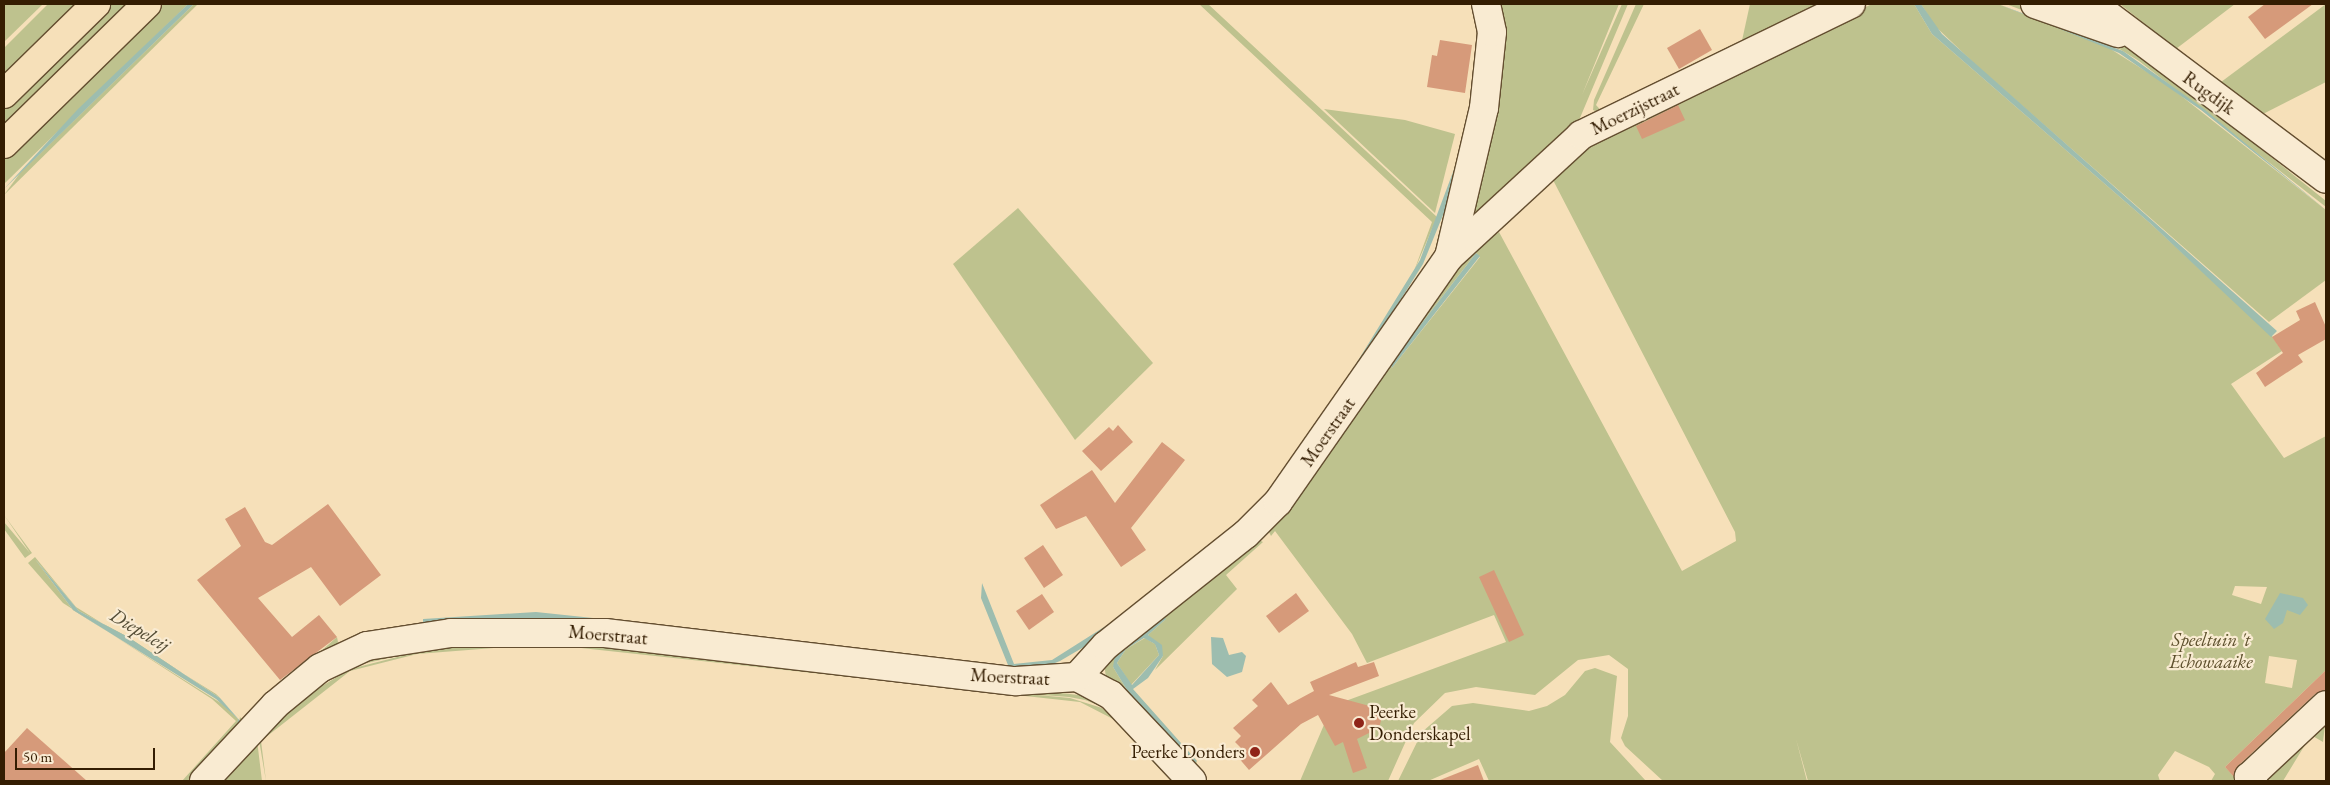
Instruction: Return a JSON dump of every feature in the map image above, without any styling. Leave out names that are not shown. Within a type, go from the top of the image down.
[{"type":"main road","points":[[4,94],[96,4]]},
{"type":"main road","points":[[4,144],[147,4]]},
{"type":"street","name":"Moerstraat","points":[[204,781],[275,705],[320,668],[367,646],[451,633],[548,630],[605,633],[1016,681],[1077,677],[1105,646],[1226,551],[1278,502],[1449,257],[1484,108],[1492,32],[1486,4]]},
{"type":"street","name":"Moerzijstraat","points":[[1449,257],[1580,135],[1851,4]]},
{"type":"street","points":[[2035,4],[2136,40]]},
{"type":"street","name":"Rugdijk","points":[[2093,4],[2136,40],[2326,178]]},
{"type":"street","points":[[1077,677],[1111,695],[1192,781]]},
{"type":"street","points":[[2253,781],[2249,777],[2326,705]]},
{"type":"green space","points":[[4,4],[43,4],[4,42]]},
{"type":"green space","points":[[48,4],[78,4],[4,77],[4,48]]},
{"type":"green space","points":[[110,4],[132,4],[4,129],[4,108]]},
{"type":"green space","points":[[161,4],[188,4],[4,184],[5,156]]},
{"type":"green space","points":[[194,4],[198,4],[4,195],[20,173]]},
{"type":"green space","points":[[1199,4],[1208,4],[1437,217],[1413,274],[1432,222]]},
{"type":"green space","points":[[1492,4],[1619,4],[1582,95],[1622,4],[1628,4],[1577,125],[1472,225]]},
{"type":"green space","points":[[1636,4],[1644,4],[1596,105],[1605,115],[1593,110],[1594,100]]},
{"type":"green space","points":[[1750,4],[1824,4],[1741,45]]},
{"type":"green space","name":"Speeltuin 't Echowaaike","points":[[1872,4],[1914,4],[1932,34],[2151,224],[2272,336],[2282,351],[2231,384],[2284,458],[2326,436],[2326,670],[2225,767],[2238,781],[2211,781],[2215,774],[2209,767],[2175,751],[2158,775],[2160,781],[1808,781],[1796,739],[1807,781],[1663,781],[1625,746],[1621,738],[1628,716],[1628,669],[1609,655],[1578,660],[1535,695],[1476,687],[1445,693],[1414,723],[1388,781],[1300,781],[1332,706],[1506,642],[1494,615],[1367,663],[1352,634],[1275,531],[1271,536],[1269,532],[1421,312],[1469,255],[1576,148]],"holes":[[[1553,180],[1735,532],[1736,541],[1682,571],[1499,232],[1495,235]],[[1476,253],[1480,257],[1392,368],[1391,363]],[[2235,586],[2267,587],[2261,604],[2232,595]],[[2269,656],[2297,660],[2292,688],[2265,683]]]},
{"type":"green space","points":[[1921,4],[1998,4],[2109,48],[2166,84],[2326,210],[2326,280],[2269,322],[1977,66],[1935,26]]},
{"type":"green space","points":[[2006,4],[2018,4],[2131,45],[2326,201],[2326,207],[2139,61],[2113,45]]},
{"type":"green space","points":[[2120,4],[2235,4],[2168,55],[2161,37]]},
{"type":"green space","points":[[2326,4],[2326,82],[2263,114],[2221,82]]},
{"type":"green space","points":[[1324,109],[1405,120],[1455,134],[1435,213]]},
{"type":"green space","points":[[1018,208],[1153,363],[1075,440],[953,264]]},
{"type":"green space","points":[[4,515],[32,553],[25,558],[4,529],[4,522],[30,553]]},
{"type":"green space","points":[[1257,539],[1263,542],[1226,575],[1237,589],[1155,670],[1163,656],[1148,635],[1166,619],[1125,644],[1113,667],[1130,695],[1193,765],[1197,761],[1195,768],[1207,781],[1200,781],[1106,678],[1103,655]]},
{"type":"green space","points":[[35,557],[76,607],[103,623],[79,611],[35,559],[72,609],[63,603],[28,563]]},
{"type":"green space","points":[[110,633],[224,705],[238,719],[238,727],[240,717],[243,720],[337,637],[339,647],[195,781],[182,781],[236,721],[212,699]]},
{"type":"green space","points":[[517,635],[620,641],[1087,696],[1116,711],[1181,781],[1174,781],[1111,713],[1103,707],[1085,700],[1069,697],[1004,692],[1070,698],[1102,708],[1122,726],[1171,781],[1113,719],[1080,702],[544,644],[417,654],[350,671],[261,741],[266,781],[259,740],[299,703],[257,740],[262,781],[221,781],[228,771],[219,781],[211,781],[288,700],[345,661],[412,644]],"holes":[[[533,641],[553,642],[448,648]],[[566,643],[708,656],[760,663]],[[429,649],[350,669],[309,694],[349,667]],[[780,667],[820,668],[990,690],[989,692]]]},
{"type":"green space","points":[[1145,638],[1155,644],[1159,655],[1131,685],[1117,663],[1126,649]]},
{"type":"green space","points":[[1595,668],[1617,676],[1610,742],[1646,781],[1489,781],[1479,759],[1428,781],[1398,781],[1422,732],[1452,706],[1473,703],[1529,711],[1547,706],[1565,695],[1585,671]]},
{"type":"green space","points":[[184,674],[216,694],[220,698]]},
{"type":"green space","points":[[2326,717],[2323,742],[2311,735],[2283,781],[2263,779]]},
{"type":"shaded area","points":[[188,4],[194,4],[4,189],[78,109]]},
{"type":"shaded area","points":[[1914,4],[1921,4],[1942,34],[2277,331],[2271,337],[2151,224],[1932,34]]},
{"type":"shaded area","points":[[1998,4],[2123,51],[2204,109],[2326,210],[2201,110],[2119,53]]},
{"type":"shaded area","points":[[1456,164],[1460,166],[1452,193],[1423,264],[1349,382],[1346,380],[1420,260]]},
{"type":"shaded area","points":[[1476,253],[1480,256],[1392,368],[1391,363]]},
{"type":"shaded area","points":[[35,559],[79,611],[128,637],[220,698],[241,722],[237,726],[238,719],[216,699],[73,610]]},
{"type":"shaded area","points":[[982,583],[1014,664],[1052,660],[1123,615],[1094,641],[1060,661],[1045,667],[1010,670],[981,598]]},
{"type":"shaded area","points":[[2280,593],[2303,598],[2308,605],[2300,615],[2287,610],[2283,623],[2274,629],[2265,619]]},
{"type":"shaded area","points":[[536,612],[612,620],[516,619],[423,624],[423,619]]},
{"type":"shaded area","points":[[1164,616],[1166,619],[1148,635],[1162,645],[1163,656],[1148,678],[1133,689],[1197,761],[1193,765],[1130,695],[1113,667],[1115,655]],"holes":[[[1144,638],[1155,644],[1159,655],[1132,685],[1117,663],[1126,649]]]},
{"type":"shaded area","points":[[1211,637],[1223,638],[1229,655],[1242,652],[1246,656],[1242,672],[1227,677],[1212,664]]},
{"type":"building","points":[[2265,4],[2313,4],[2265,39],[2248,17]]},
{"type":"building","points":[[1700,29],[1712,50],[1679,69],[1667,48]]},
{"type":"building","points":[[1440,40],[1472,45],[1465,93],[1427,87],[1432,55],[1437,56]]},
{"type":"building","points":[[1678,105],[1685,120],[1642,139],[1636,126]]},
{"type":"building","points":[[2315,302],[2326,327],[2326,339],[2298,355],[2303,362],[2265,387],[2256,373],[2283,353],[2272,337],[2300,320],[2296,311]]},
{"type":"building","points":[[1118,425],[1133,442],[1101,471],[1082,451],[1109,427],[1113,431]]},
{"type":"building","points":[[1162,442],[1185,460],[1131,528],[1146,550],[1121,567],[1086,516],[1056,529],[1040,505],[1092,470],[1115,503]]},
{"type":"building","points":[[328,504],[381,575],[340,606],[311,567],[258,598],[292,637],[319,615],[337,637],[280,680],[197,580],[241,546],[225,519],[245,507],[265,542],[272,545]]},
{"type":"building","points":[[1043,545],[1063,575],[1044,588],[1024,558]]},
{"type":"building","points":[[1494,570],[1524,635],[1509,642],[1479,577]]},
{"type":"building","points":[[1296,593],[1309,611],[1279,633],[1266,616]]},
{"type":"building","points":[[1042,594],[1054,612],[1029,630],[1016,611]]},
{"type":"building","points":[[1356,662],[1358,667],[1374,662],[1379,676],[1329,695],[1377,708],[1382,717],[1379,728],[1357,739],[1367,768],[1353,773],[1343,742],[1335,746],[1318,715],[1301,724],[1249,770],[1237,756],[1243,750],[1235,742],[1241,736],[1233,728],[1258,706],[1252,700],[1271,682],[1288,705],[1314,691],[1310,682]]},
{"type":"building","points":[[2326,670],[2326,690],[2315,694],[2238,766],[2234,777],[2225,767]]},
{"type":"building","points":[[27,728],[87,781],[4,781],[4,753]]},
{"type":"building","points":[[1478,765],[1484,781],[1440,781],[1440,780]]},
{"type":"place","name":"Peerke Donderskapel","points":[[1359,723]]},
{"type":"place","name":"Peerke Donders","points":[[1255,752]]},
{"type":"water label","name":"Diepeleij","points":[[140,630]]}]
